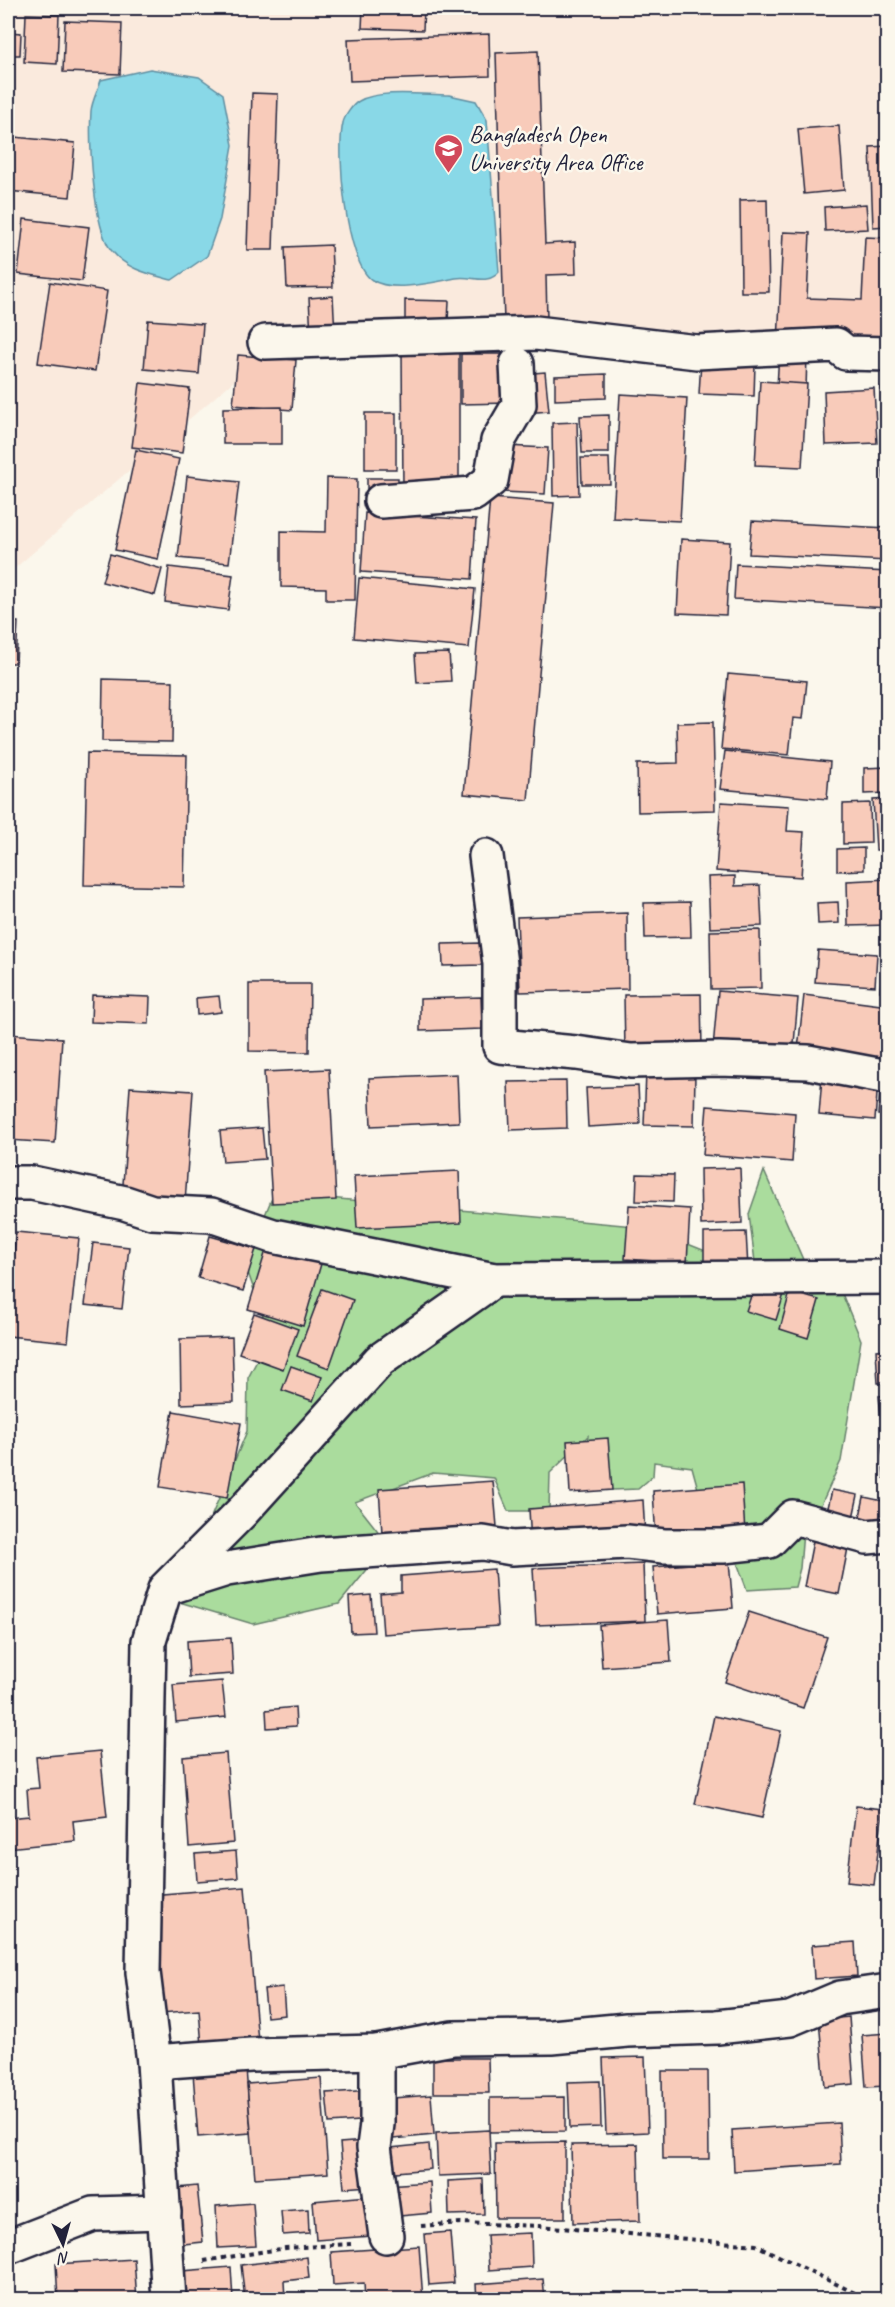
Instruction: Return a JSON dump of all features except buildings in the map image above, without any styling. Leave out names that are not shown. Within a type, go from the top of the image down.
[{"type":"street","points":[[265,342],[536,333],[697,352],[836,345],[846,353],[888,354]]},
{"type":"street","points":[[381,501],[473,494],[490,480],[498,441],[519,405],[518,364]]},
{"type":"street","points":[[486,856],[500,964],[500,1046],[631,1061],[719,1059],[808,1062],[888,1077]]},
{"type":"street","points":[[8,1183],[32,1183],[125,1203],[152,1212],[211,1215],[273,1236],[494,1280],[888,1277]]},
{"type":"street","points":[[168,2284],[154,2062],[143,1972],[149,1641],[165,1589],[243,1511],[380,1360],[494,1280]]},
{"type":"street","points":[[165,1589],[227,1569],[321,1554],[483,1544],[512,1548],[627,1542],[664,1546],[723,1546],[769,1541],[794,1517],[867,1537],[888,1535]]},
{"type":"street","points":[[154,2062],[251,2055],[377,2052],[453,2038],[552,2037],[627,2030],[717,2027],[790,2019],[840,1998],[888,1991]]},
{"type":"street","points":[[377,2052],[377,2124],[374,2147],[386,2236]]},
{"type":"street","points":[[8,2247],[93,2214],[164,2212]]},
{"type":"path","points":[[168,2284],[202,2261],[286,2248],[377,2242],[403,2227],[461,2223],[539,2226],[756,2245],[869,2300]]},
{"type":"shaded area","name":"Bangladesh Open University Area Office","points":[[8,8],[887,8],[887,339],[263,356],[8,574]]},
{"type":"green space","points":[[764,1171],[812,1280],[836,1279],[861,1340],[841,1461],[820,1507],[803,1532],[800,1568],[795,1587],[747,1590],[726,1532],[698,1489],[692,1467],[654,1462],[653,1476],[638,1489],[612,1490],[584,1468],[588,1436],[550,1473],[549,1511],[508,1511],[494,1478],[433,1473],[355,1502],[388,1544],[339,1604],[253,1624],[176,1601],[247,1431],[248,1378],[270,1336],[245,1264],[274,1193],[645,1227],[723,1258],[755,1262],[749,1214]]},
{"type":"water","points":[[150,69],[199,77],[223,94],[233,145],[220,219],[207,256],[172,280],[131,267],[117,257],[105,239],[96,204],[91,111],[101,80]]},
{"type":"water","points":[[390,94],[449,95],[476,101],[487,120],[499,272],[484,279],[462,277],[402,286],[380,284],[372,280],[363,270],[350,230],[342,180],[341,137],[344,120],[354,105],[368,97]]},
{"type":"place","name":"Bangladesh Open University Area Office","points":[[448,174]]}]
